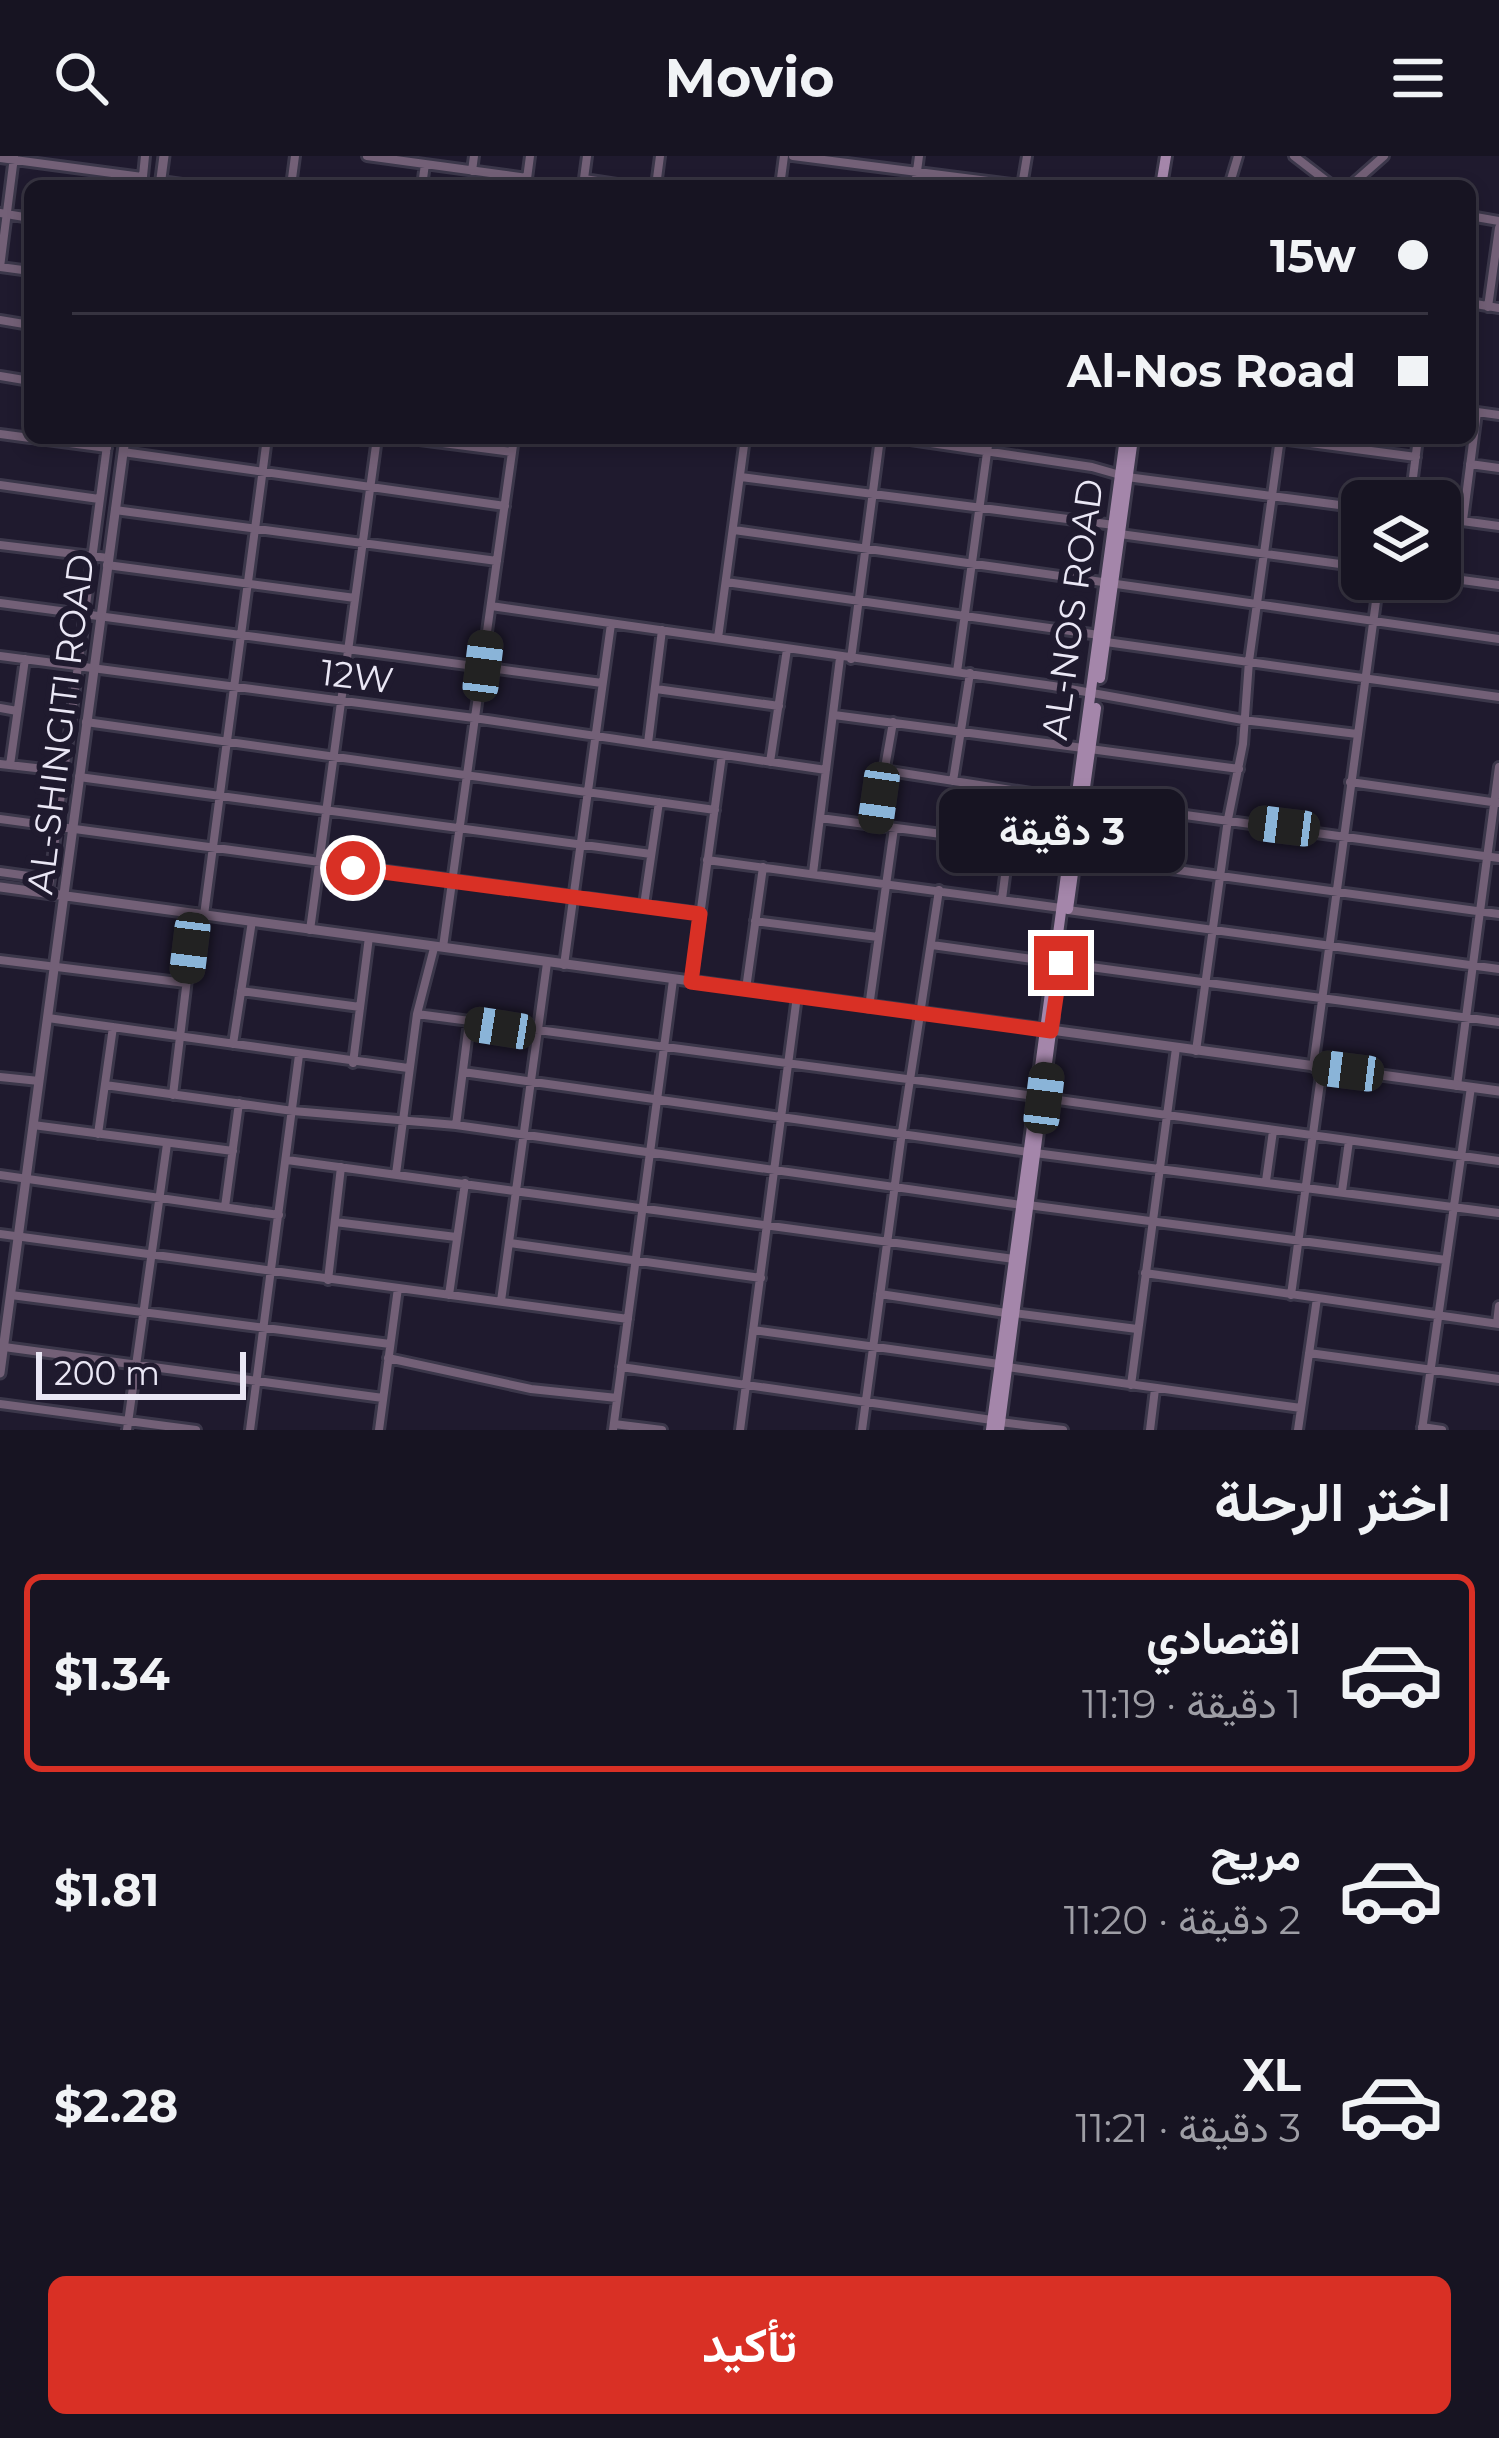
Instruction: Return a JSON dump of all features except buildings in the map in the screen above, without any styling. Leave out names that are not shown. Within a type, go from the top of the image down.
[{"type":"main road","name":"AL-NOS ROAD","points":[[996,1425],[1128,444]]},
{"type":"main road","name":"AL-NOS ROAD","points":[[1065,909],[1079,801]]},
{"type":"main road","name":"AL-NOS ROAD","points":[[1010,1313],[1024,1205]]},
{"type":"street","points":[[367,156],[517,180]]},
{"type":"street","points":[[472,171],[474,156]]},
{"type":"street","points":[[788,156],[975,180]]},
{"type":"street","points":[[916,180],[919,156]]},
{"type":"street","points":[[1294,156],[1326,180]]},
{"type":"street","points":[[1357,180],[1384,156]]},
{"type":"street","points":[[0,158],[136,180]]},
{"type":"street","points":[[14,158],[0,266],[24,270]]},
{"type":"street","points":[[423,180],[425,164]]},
{"type":"street","points":[[1494,308],[1499,225]]},
{"type":"street","points":[[48,893],[108,444]]},
{"type":"street","name":"AL-SHINGITI ROAD","points":[[0,1373],[4,1308],[19,1237],[123,444]]},
{"type":"street","points":[[173,1095],[186,983],[213,848],[266,444]]},
{"type":"street","points":[[310,930],[376,444]]},
{"type":"street","points":[[450,444],[512,452]]},
{"type":"street","points":[[396,1174],[416,1013],[438,948],[452,880],[513,444]]},
{"type":"street","points":[[718,638],[744,444]]},
{"type":"street","points":[[813,872],[879,444]]},
{"type":"street","points":[[932,444],[1341,505]]},
{"type":"street","points":[[957,672],[988,444]]},
{"type":"street","points":[[1196,1051],[1219,875],[1239,769],[1277,444]]},
{"type":"street","points":[[1322,444],[1416,457]]},
{"type":"street","points":[[1413,480],[1417,444]]},
{"type":"street","points":[[1471,444],[1462,520],[1499,526]]},
{"type":"street","points":[[122,452],[505,506]]},
{"type":"street","points":[[1470,464],[1499,468]]},
{"type":"street","points":[[105,465],[121,467]]},
{"type":"street","points":[[741,477],[979,507],[1341,564]]},
{"type":"street","points":[[0,485],[100,499]]},
{"type":"street","points":[[115,510],[497,561]]},
{"type":"street","points":[[734,530],[1499,639]]},
{"type":"street","points":[[0,545],[355,598]]},
{"type":"street","points":[[1461,580],[1499,585]]},
{"type":"street","points":[[726,582],[1499,697]]},
{"type":"street","points":[[1292,1294],[1314,1136],[1328,946],[1376,600]]},
{"type":"street","points":[[0,603],[602,683]]},
{"type":"street","points":[[491,606],[1358,734]]},
{"type":"street","points":[[564,965],[611,624]]},
{"type":"street","points":[[648,743],[662,630]]},
{"type":"street","points":[[770,762],[788,649]]},
{"type":"street","name":"12W","points":[[0,656],[826,770]]},
{"type":"street","points":[[25,659],[5,765],[62,771]]},
{"type":"street","points":[[953,781],[970,674]]},
{"type":"street","points":[[656,689],[778,706]]},
{"type":"street","points":[[0,709],[17,711]]},
{"type":"street","points":[[834,715],[1239,769]]},
{"type":"street","points":[[86,722],[715,810]]},
{"type":"street","points":[[875,825],[893,722]]},
{"type":"street","points":[[691,982],[722,755]]},
{"type":"street","points":[[1457,1086],[1499,767]]},
{"type":"street","points":[[884,770],[1499,858]]},
{"type":"street","points":[[79,777],[651,854]]},
{"type":"street","points":[[1350,782],[1496,803]]},
{"type":"street","points":[[1002,899],[1016,790]]},
{"type":"street","points":[[644,905],[659,802]]},
{"type":"street","points":[[820,818],[1010,844]]},
{"type":"street","points":[[0,819],[700,914]]},
{"type":"street","points":[[869,1007],[894,829]]},
{"type":"street","points":[[1075,856],[1499,914]]},
{"type":"street","points":[[707,860],[1499,969]]},
{"type":"street","points":[[746,989],[763,867]]},
{"type":"street","points":[[0,872],[50,879]]},
{"type":"street","points":[[0,887],[1499,1091]]},
{"type":"street","points":[[862,1430],[939,890]]},
{"type":"street","points":[[233,1044],[252,921]]},
{"type":"street","points":[[755,921],[878,938]]},
{"type":"street","points":[[352,1063],[369,937]]},
{"type":"street","points":[[932,945],[1499,1022]]},
{"type":"street","points":[[0,959],[186,983]]},
{"type":"street","points":[[501,1301],[547,963]]},
{"type":"street","points":[[662,1430],[613,1427],[673,980]]},
{"type":"street","points":[[241,991],[360,1007]]},
{"type":"street","points":[[740,1430],[797,996]]},
{"type":"street","points":[[416,1013],[1499,1160]]},
{"type":"street","points":[[48,1018],[408,1068]]},
{"type":"street","points":[[456,1124],[469,1023]]},
{"type":"street","points":[[98,1135],[113,1027]]},
{"type":"street","points":[[1131,1385],[1176,1048]]},
{"type":"street","points":[[250,1430],[299,1055]]},
{"type":"street","points":[[463,1072],[1499,1213]]},
{"type":"street","points":[[0,1077],[39,1081]]},
{"type":"street","points":[[105,1085],[292,1112],[456,1124],[774,1173],[1446,1260]]},
{"type":"street","points":[[1442,1430],[1422,1429],[1471,1087]]},
{"type":"street","points":[[225,1207],[239,1103]]},
{"type":"street","points":[[34,1125],[233,1151]]},
{"type":"street","points":[[1266,1180],[1274,1131]]},
{"type":"street","points":[[1342,1191],[1349,1141]]},
{"type":"street","points":[[128,1426],[166,1144]]},
{"type":"street","points":[[287,1160],[1014,1259]]},
{"type":"street","points":[[328,1280],[340,1167]]},
{"type":"street","points":[[0,1175],[279,1215]]},
{"type":"street","points":[[449,1295],[465,1183]]},
{"type":"street","points":[[334,1222],[456,1237]]},
{"type":"street","points":[[0,1234],[628,1319]]},
{"type":"street","points":[[510,1243],[760,1278]]},
{"type":"street","points":[[1145,1273],[1498,1323],[1499,1306]]},
{"type":"street","points":[[379,1430],[398,1288]]},
{"type":"street","points":[[880,1294],[1137,1329]]},
{"type":"street","points":[[10,1295],[389,1344]]},
{"type":"street","points":[[1298,1430],[1317,1298]]},
{"type":"street","points":[[753,1330],[1301,1408]]},
{"type":"street","points":[[4,1348],[383,1398]]},
{"type":"street","points":[[1309,1353],[1499,1378]]},
{"type":"street","points":[[388,1358],[531,1389],[617,1398]]},
{"type":"street","points":[[621,1367],[996,1425],[1063,1430]]},
{"type":"street","points":[[1150,1430],[1155,1388]]},
{"type":"street","points":[[0,1403],[128,1426],[196,1430]]},
{"type":"route","points":[[353,868],[700,914],[691,982],[869,1007],[1051,1031],[1061,963]]}]
